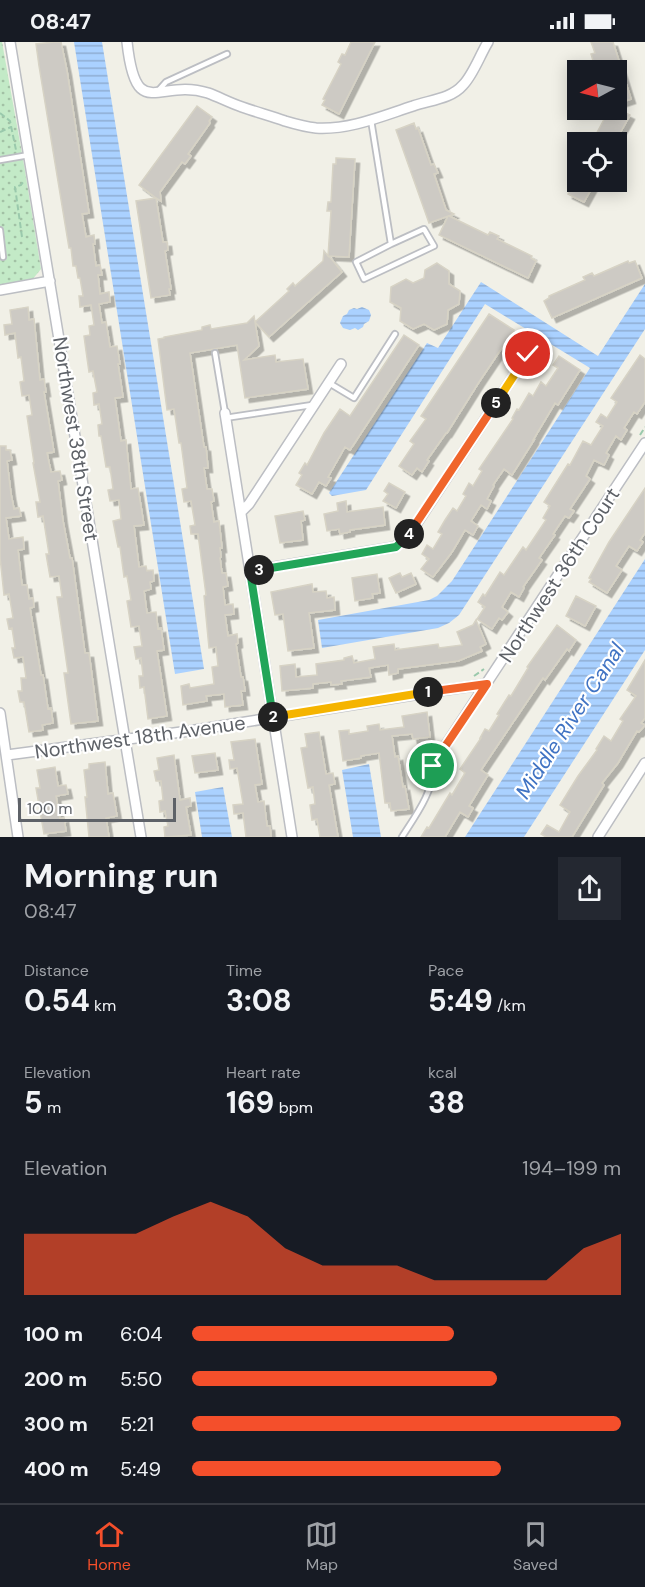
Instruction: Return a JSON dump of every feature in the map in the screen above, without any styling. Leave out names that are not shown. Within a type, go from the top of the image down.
[{"type":"street","name":"Northwest 38th Street","points":[[10,42],[141,837]]},
{"type":"street","points":[[126,42],[134,81],[145,91],[156,94],[184,90],[200,91],[315,128],[343,127],[449,95],[466,83],[488,42]]},
{"type":"street","points":[[0,290],[50,281]]},
{"type":"street","points":[[250,571],[396,547],[409,535],[528,354]]},
{"type":"street","points":[[241,512],[249,504],[341,364]]},
{"type":"street","points":[[225,415],[292,837]]},
{"type":"street","name":"Northwest 36th Court","points":[[432,766],[645,443]]},
{"type":"street","name":"Northwest 18th Avenue","points":[[4,751],[126,740],[487,684]]},
{"type":"street","points":[[0,713],[18,837]]},
{"type":"street","points":[[598,837],[645,763]]},
{"type":"lane","points":[[156,94],[166,82],[227,54]]},
{"type":"lane","points":[[371,120],[391,244]]},
{"type":"lane","points":[[0,160],[29,155]]},
{"type":"lane","points":[[424,229],[434,246],[364,279],[356,262],[391,244],[424,229]]},
{"type":"lane","points":[[0,230],[3,257]]},
{"type":"lane","points":[[329,383],[354,398],[396,334]]},
{"type":"lane","points":[[215,353],[225,415],[315,404]]},
{"type":"lane","points":[[402,837],[432,784],[432,766]]},
{"type":"path","points":[[0,113],[7,118],[11,127],[24,182],[15,187],[22,237]]},
{"type":"path","points":[[0,132],[11,127]]},
{"type":"green space","points":[[0,42],[2,42],[41,269],[32,280],[0,285]]},
{"type":"water","points":[[74,42],[102,42],[204,669],[175,674]]},
{"type":"water","points":[[481,282],[598,356],[645,284],[645,329],[459,615],[438,628],[322,648],[318,620],[429,600],[437,596],[452,581],[590,368],[485,304],[366,490],[332,496],[329,493],[427,343],[438,348]]},
{"type":"water","points":[[362,307],[369,310],[371,315],[369,321],[358,330],[343,328],[340,323],[343,316],[349,310]]},
{"type":"water","name":"Middle River Canal","points":[[645,559],[645,650],[524,837],[465,837]]},
{"type":"water","points":[[369,764],[381,837],[353,837],[342,770]]},
{"type":"water","points":[[223,787],[232,837],[202,837],[195,792]]},
{"type":"building","points":[[61,42],[67,71],[89,213],[82,214],[86,237],[94,235],[96,266],[100,265],[102,275],[98,275],[100,294],[109,292],[110,302],[99,304],[102,323],[106,322],[110,347],[117,346],[120,364],[118,364],[123,397],[115,398],[121,441],[126,440],[131,489],[138,488],[144,525],[134,526],[139,567],[146,566],[147,571],[153,570],[154,581],[150,582],[151,589],[144,591],[147,613],[156,612],[158,629],[161,628],[164,650],[157,651],[167,716],[148,719],[144,687],[140,688],[139,676],[143,676],[141,658],[136,659],[134,647],[142,646],[139,626],[131,627],[127,601],[131,600],[127,576],[124,577],[120,547],[118,547],[113,521],[121,519],[119,500],[110,501],[108,490],[113,489],[110,467],[106,467],[101,436],[99,436],[98,425],[102,424],[99,404],[94,405],[93,393],[97,392],[93,371],[89,372],[86,351],[84,336],[90,335],[89,326],[94,325],[91,305],[80,307],[79,296],[83,296],[80,278],[78,278],[76,266],[73,266],[71,248],[69,248],[39,66],[36,44]]},
{"type":"building","points":[[351,42],[375,42],[339,114],[322,105],[325,100],[323,99],[341,64],[338,62],[342,54],[345,55]]},
{"type":"building","points":[[591,42],[613,42],[619,60],[593,60],[591,54],[595,53]]},
{"type":"building","points":[[627,86],[631,99],[627,100]]},
{"type":"building","points":[[197,106],[212,117],[210,123],[188,154],[191,156],[185,164],[182,162],[160,192],[161,201],[139,185]]},
{"type":"building","points":[[627,114],[630,115],[621,132],[597,132],[604,120],[627,120]]},
{"type":"building","points":[[414,123],[416,129],[418,128],[431,165],[434,164],[438,173],[434,174],[446,210],[454,214],[449,216],[488,235],[490,232],[499,236],[497,239],[532,256],[531,258],[536,261],[528,278],[439,235],[448,216],[429,223],[396,130]]},
{"type":"building","points":[[336,158],[355,159],[349,257],[329,256],[342,272],[269,337],[255,322],[289,291],[287,289],[293,283],[295,286],[323,261],[324,251],[328,256],[331,211],[327,211],[328,202],[331,202],[333,164],[336,164]]},
{"type":"building","points":[[569,192],[590,192],[584,202],[568,194]]},
{"type":"building","points":[[156,198],[163,242],[167,242],[168,250],[165,251],[171,289],[169,289],[170,295],[151,298],[136,201]]},
{"type":"building","points":[[628,261],[629,263],[635,261],[642,278],[552,318],[544,301],[549,296],[585,280],[583,277],[592,273],[594,276]]},
{"type":"building","points":[[437,263],[449,271],[449,284],[460,291],[459,304],[448,310],[447,324],[434,330],[424,324],[413,329],[400,321],[401,308],[390,302],[391,287],[406,279],[413,283],[424,278],[425,270]]},
{"type":"building","points":[[28,307],[29,320],[34,319],[40,380],[44,379],[54,452],[47,453],[51,472],[60,471],[62,480],[58,481],[63,521],[70,558],[72,558],[85,653],[89,653],[98,721],[71,724],[64,673],[68,673],[57,597],[62,597],[59,576],[50,577],[43,516],[38,517],[36,502],[40,502],[27,416],[32,415],[29,395],[22,396],[20,382],[24,381],[15,333],[5,335],[4,325],[12,324],[10,310]]},
{"type":"building","points":[[489,314],[514,330],[427,460],[429,461],[422,472],[417,468],[412,475],[399,466],[414,444],[410,441],[426,419],[421,416]]},
{"type":"building","points":[[254,316],[259,346],[244,360],[275,355],[276,362],[303,359],[308,389],[245,398],[237,345],[190,353],[204,447],[206,447],[208,468],[204,468],[207,489],[212,489],[214,522],[219,521],[222,573],[226,573],[228,586],[223,587],[225,605],[233,604],[234,614],[225,615],[228,636],[237,634],[238,643],[236,644],[245,691],[241,691],[243,705],[225,707],[224,694],[206,696],[207,701],[183,705],[181,686],[189,684],[190,688],[214,684],[212,667],[218,666],[216,647],[209,648],[204,596],[206,595],[198,534],[191,534],[190,526],[195,525],[191,501],[184,502],[182,489],[187,488],[181,443],[179,443],[174,409],[167,410],[158,339],[202,330],[202,327],[210,325],[211,329],[247,323]]},
{"type":"building","points":[[404,335],[419,345],[350,450],[345,447],[328,477],[331,478],[326,486],[319,482],[312,494],[296,485],[302,475],[299,473],[305,463],[307,465],[340,409],[350,416]]},
{"type":"building","points":[[640,355],[645,359],[645,402],[637,414],[634,412],[624,428],[627,430],[621,440],[616,436],[606,453],[609,455],[604,465],[594,460],[586,476],[590,479],[570,509],[574,511],[569,518],[565,516],[553,534],[555,535],[539,558],[542,560],[523,587],[519,597],[511,592],[502,607],[508,612],[502,620],[499,618],[492,629],[477,619],[485,607],[478,602],[483,594],[485,596],[500,572],[504,575],[523,547],[526,550],[546,520],[543,518],[550,506],[544,502],[568,464],[570,465],[583,441],[591,445],[603,426],[596,422],[601,414],[607,418],[617,402],[611,398]]},
{"type":"building","points":[[559,356],[580,370],[558,405],[555,403],[512,475],[504,469],[493,485],[487,499],[491,501],[487,509],[481,505],[471,521],[478,526],[473,535],[465,530],[433,577],[421,569],[429,559],[422,554],[427,545],[433,549],[442,534],[438,532],[445,520],[453,508],[457,511],[466,496],[463,494],[469,483],[473,486],[482,471],[479,469],[513,419],[517,409],[519,410],[529,393],[533,396],[541,382],[546,386],[558,368],[553,365]]},
{"type":"building","points":[[0,446],[6,446],[6,450],[10,450],[12,460],[7,461],[11,494],[14,509],[19,508],[21,516],[6,518],[9,539],[23,537],[24,549],[18,550],[22,585],[27,585],[29,599],[33,598],[34,607],[30,608],[41,675],[43,675],[48,709],[51,708],[53,723],[42,725],[43,730],[29,732],[24,702],[20,702],[18,691],[22,691],[21,678],[26,678],[23,657],[14,658],[12,628],[9,629],[7,619],[13,618],[9,594],[4,595],[0,557]]},
{"type":"building","points":[[389,483],[405,492],[396,508],[383,501],[388,494],[384,491]]},
{"type":"building","points":[[645,488],[645,533],[640,540],[643,542],[637,551],[629,546],[616,566],[622,570],[607,593],[589,582],[591,579],[589,578],[609,542]]},
{"type":"building","points":[[346,501],[347,512],[383,507],[385,525],[350,530],[350,532],[340,534],[339,529],[327,531],[324,514],[338,511],[337,503]]},
{"type":"building","points":[[303,511],[305,520],[301,521],[303,540],[280,543],[275,516]]},
{"type":"building","points":[[400,573],[402,577],[411,573],[416,584],[396,593],[389,578]]},
{"type":"building","points":[[377,574],[380,593],[372,594],[373,598],[355,601],[352,578]]},
{"type":"building","points":[[312,584],[313,592],[326,591],[327,598],[334,597],[335,610],[309,613],[314,648],[288,651],[283,614],[275,615],[271,592]]},
{"type":"building","points":[[576,596],[596,606],[585,626],[566,616]]},
{"type":"building","points":[[476,620],[486,644],[480,647],[482,651],[458,661],[398,669],[398,673],[389,675],[388,665],[369,668],[371,677],[341,681],[342,684],[331,685],[331,682],[313,684],[313,688],[282,691],[280,666],[295,664],[296,677],[317,675],[316,664],[344,660],[352,656],[354,663],[375,659],[373,647],[394,644],[395,650],[438,644],[439,648],[462,645],[457,632],[473,625]]},
{"type":"building","points":[[557,625],[576,640],[545,680],[543,678],[481,770],[488,775],[469,806],[473,808],[468,817],[460,812],[445,837],[421,837],[450,793],[452,795],[465,773],[460,769],[485,729],[489,731],[509,695],[511,696],[527,667]]},
{"type":"building","points":[[645,660],[645,718],[641,723],[645,725],[639,732],[637,731],[618,763],[602,783],[604,785],[572,837],[546,837],[541,834],[547,825],[559,832],[570,812],[560,805],[604,736],[611,741],[623,721],[620,719],[636,696],[627,690]]},
{"type":"building","points":[[427,712],[430,737],[413,739],[412,734],[392,736],[395,757],[398,756],[409,809],[391,811],[390,803],[385,803],[379,753],[343,761],[339,731],[349,730],[349,734],[368,731],[367,726],[379,724],[380,730],[404,727],[402,716]]},
{"type":"building","points":[[319,732],[326,774],[333,773],[335,784],[329,785],[338,837],[320,837],[317,819],[312,820],[310,805],[315,804],[313,787],[308,788],[301,748],[307,747],[305,734]]},
{"type":"building","points":[[255,739],[262,784],[255,785],[258,802],[264,801],[267,826],[270,826],[271,837],[246,837],[243,813],[234,814],[233,805],[243,804],[237,768],[230,769],[229,760],[234,760],[231,742]]},
{"type":"building","points":[[215,753],[218,770],[195,773],[192,756]]},
{"type":"building","points":[[174,755],[180,800],[190,798],[191,806],[186,807],[191,835],[165,837],[164,827],[168,826],[165,811],[160,812],[159,801],[163,800],[161,781],[156,781],[154,771],[159,770],[157,758]]},
{"type":"building","points":[[105,762],[108,794],[113,793],[117,816],[106,818],[109,837],[89,837],[84,770],[89,769],[89,764]]},
{"type":"building","points":[[55,767],[58,786],[66,785],[68,794],[56,796],[60,819],[64,818],[66,831],[44,834],[36,788],[40,788],[37,770]]},
{"type":"route","points":[[432,766],[487,684],[273,717],[250,571],[396,547],[409,535],[528,354]]}]
